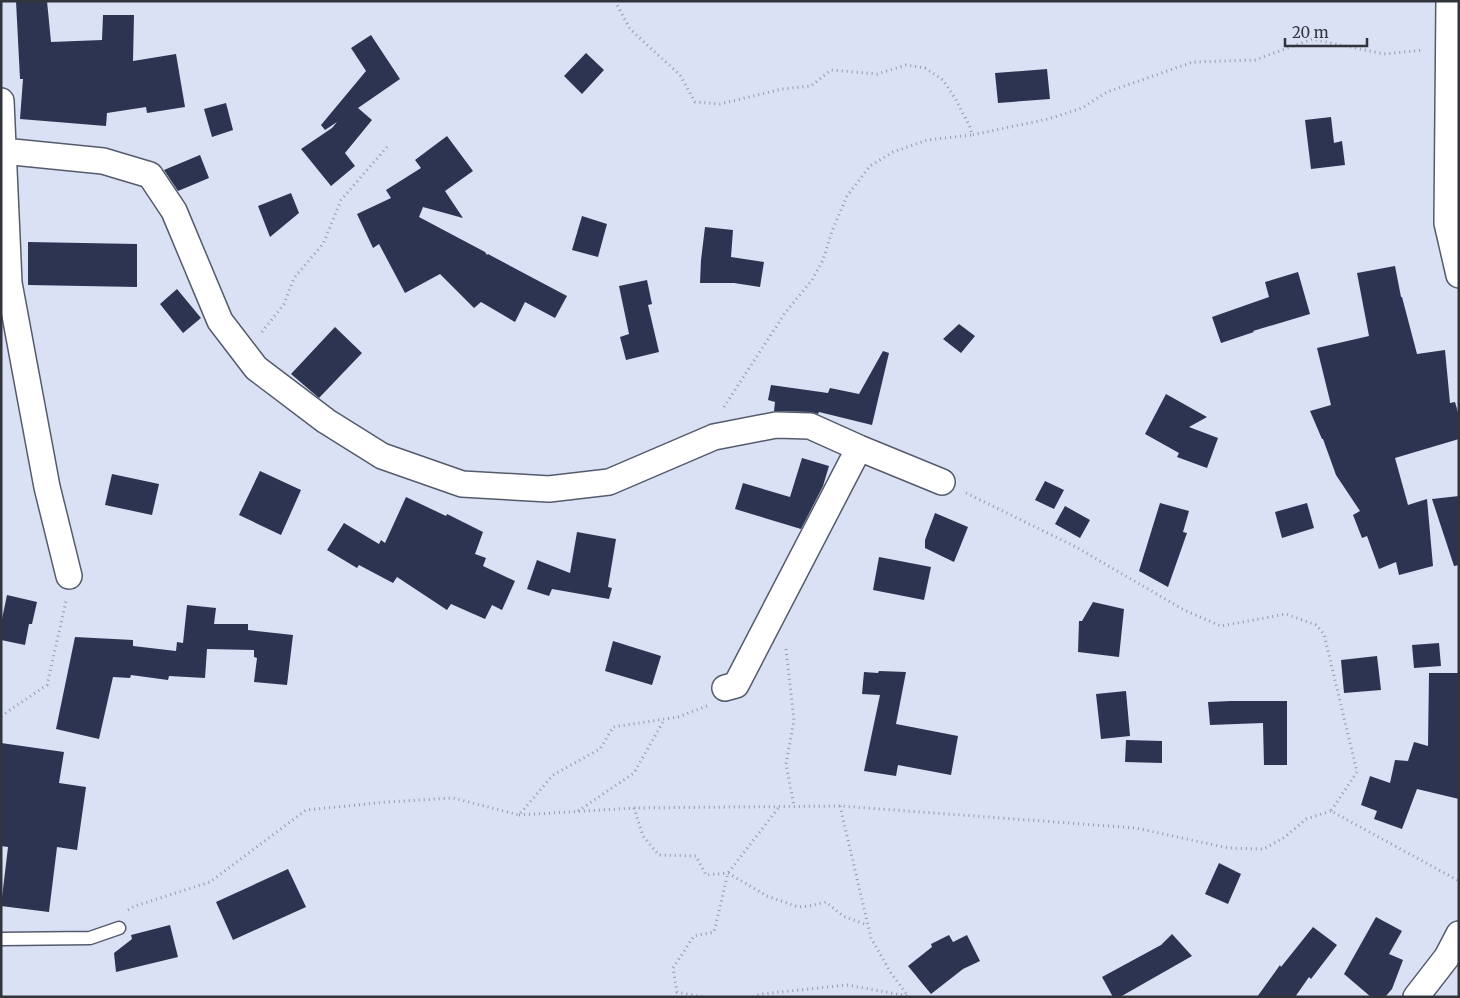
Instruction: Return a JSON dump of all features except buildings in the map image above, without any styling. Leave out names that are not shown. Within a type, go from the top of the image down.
[{"type":"street","points":[[1449,1],[1447,223],[1459,275]]},
{"type":"street","points":[[1,101],[9,284],[47,487],[69,576]]},
{"type":"street","points":[[3,151],[104,161],[150,175],[174,211],[220,321],[256,368],[326,421],[382,456],[462,484],[549,489],[610,482],[714,437],[776,425],[810,426],[942,482]]},
{"type":"street","points":[[725,688],[736,685],[859,448]]},
{"type":"street","points":[[1416,997],[1447,956],[1459,934]]},
{"type":"lane","points":[[1,939],[90,938],[119,928]]},
{"type":"path","points":[[614,1],[630,28],[680,75],[695,102],[720,104],[782,89],[811,86],[831,70],[877,74],[906,65],[925,68],[943,80],[955,98],[972,135]]},
{"type":"path","points":[[700,443],[786,313],[812,280],[823,260],[832,231],[847,196],[870,166],[893,152],[927,140],[972,135],[1048,119],[1082,108],[1107,92],[1192,62],[1255,60],[1312,39],[1384,54],[1413,50],[1449,50]]},
{"type":"path","points":[[236,342],[262,332],[284,304],[294,278],[323,244],[341,200],[387,147]]},
{"type":"path","points":[[134,906],[210,882],[306,810],[370,803],[453,798],[519,815],[634,808],[840,806],[1136,828],[1228,848],[1264,849],[1286,837],[1306,819],[1331,811],[1357,772],[1324,634],[1316,625],[1286,614],[1221,626],[1184,610],[1076,547],[942,482]]},
{"type":"path","points":[[1,716],[47,685],[64,611],[69,576]]},
{"type":"path","points":[[785,647],[794,720],[786,764],[794,806]]},
{"type":"path","points":[[519,815],[553,775],[600,749],[613,726],[678,717],[727,696],[725,688]]},
{"type":"path","points":[[578,811],[634,772],[664,719]]},
{"type":"path","points":[[702,997],[676,992],[673,968],[694,936],[714,932],[728,873],[779,806]]},
{"type":"path","points":[[840,806],[871,938],[891,973],[909,997]]},
{"type":"path","points":[[634,808],[642,836],[659,855],[696,856],[706,875],[728,873],[767,896],[798,907],[826,902],[843,916],[867,925]]},
{"type":"path","points":[[1331,811],[1459,881]]},
{"type":"path","points":[[753,997],[761,994],[847,984],[909,997]]}]
